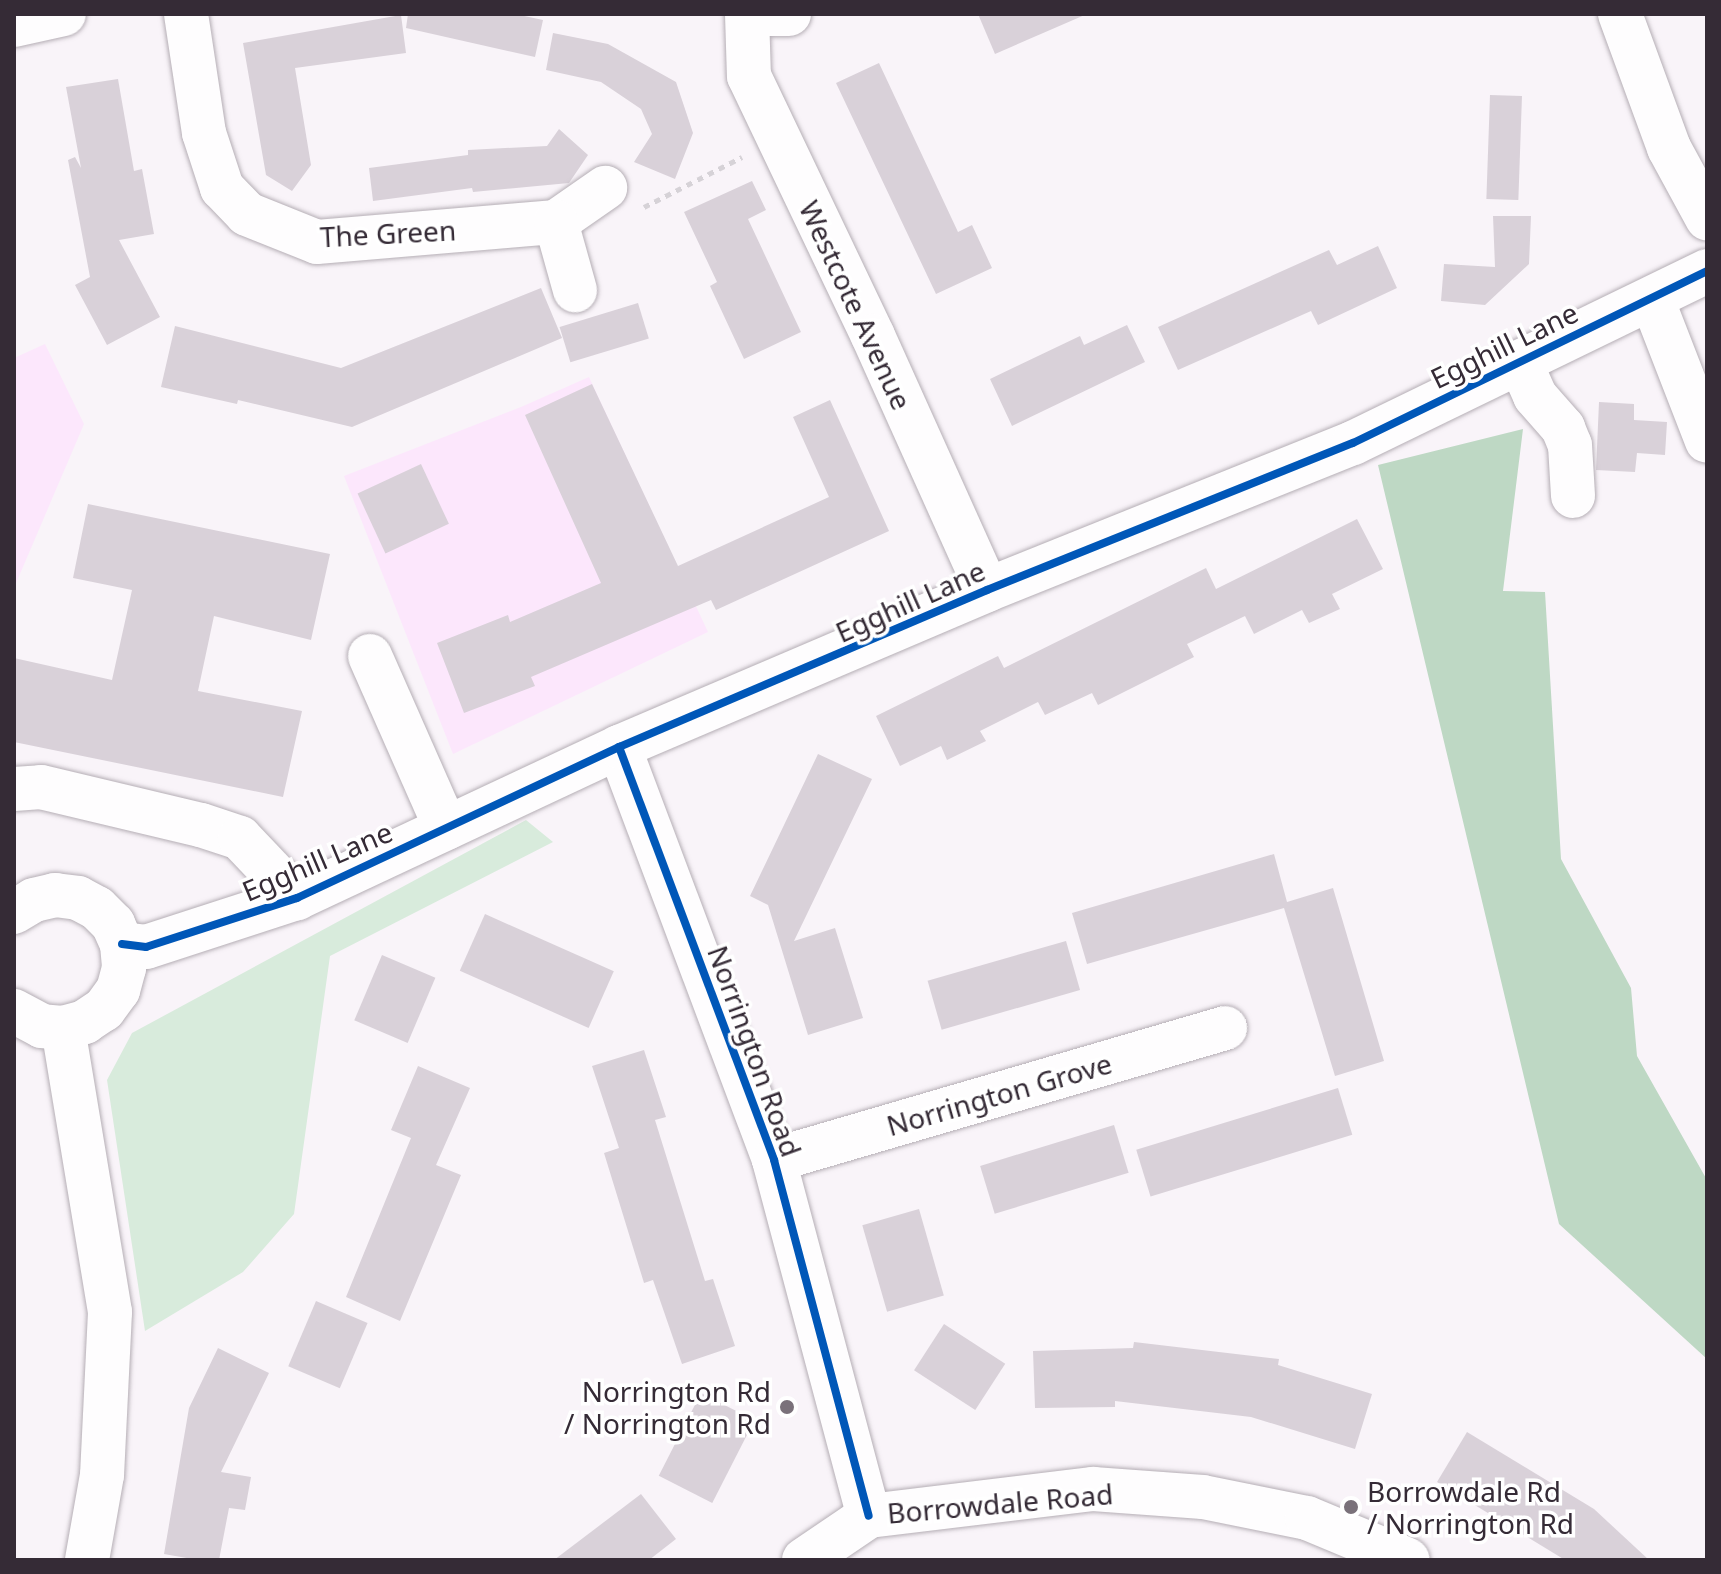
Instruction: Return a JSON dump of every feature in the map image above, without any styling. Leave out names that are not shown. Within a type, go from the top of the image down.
[{"type":"street","points":[[14,25],[64,14]]},
{"type":"street","name":"The Green","points":[[186,14],[204,133],[222,188],[247,214],[317,242],[556,222],[605,188]]},
{"type":"street","name":"Westcote Avenue","points":[[747,14],[749,76],[873,336],[987,590]]},
{"type":"street","points":[[769,14],[789,14]]},
{"type":"street","points":[[1620,14],[1669,148],[1707,218]]},
{"type":"street","points":[[556,222],[575,290]]},
{"type":"street","name":"Egghill Lane","points":[[122,944],[146,947],[297,898],[619,747],[987,590],[1353,443],[1707,271]]},
{"type":"street","points":[[1652,299],[1707,441]]},
{"type":"street","points":[[1520,362],[1535,396],[1563,428],[1570,445],[1573,496]]},
{"type":"street","points":[[370,656],[446,828]]},
{"type":"street","name":"Norrington Road","points":[[619,747],[774,1160],[869,1516]]},
{"type":"street","points":[[14,789],[41,787],[201,825],[240,838],[297,898]]},
{"type":"street","points":[[14,911],[34,900],[55,895],[78,898],[97,908],[113,924],[122,944],[124,968],[111,1000],[85,1022],[63,1028],[42,1026],[14,1011]]},
{"type":"street","points":[[63,1028],[110,1312],[102,1475],[87,1560]]},
{"type":"street","name":"Norrington Grove","points":[[774,1160],[1225,1028]]},
{"type":"street","name":"Borrowdale Road","points":[[869,1516],[1093,1489],[1203,1497],[1307,1518],[1408,1560]]},
{"type":"street","points":[[804,1560],[869,1516]]},
{"type":"path","points":[[605,188],[629,215],[778,139]]},
{"type":"shaded area","points":[[45,344],[84,424],[14,588],[14,358]]},
{"type":"shaded area","points":[[589,377],[708,632],[453,754],[344,476]]},
{"type":"green space","points":[[1523,429],[1503,591],[1545,592],[1561,859],[1631,988],[1637,1056],[1707,1180],[1707,1359],[1559,1224],[1378,465]]},
{"type":"green space","points":[[526,820],[553,842],[330,956],[294,1214],[243,1272],[145,1331],[107,1080],[132,1033]]},
{"type":"building","points":[[408,14],[515,14],[543,20],[535,57],[406,28]]},
{"type":"building","points":[[978,14],[1087,14],[995,54]]},
{"type":"building","points":[[401,15],[406,53],[295,68],[311,165],[292,191],[266,175],[243,43]]},
{"type":"building","points":[[553,33],[608,44],[676,82],[693,133],[675,179],[634,162],[652,134],[641,109],[601,82],[546,70]]},
{"type":"building","points":[[879,63],[958,232],[972,225],[992,268],[936,294],[836,83]]},
{"type":"building","points":[[118,79],[134,171],[142,169],[154,234],[119,240],[160,317],[107,345],[75,285],[90,277],[68,160],[75,157],[81,168],[66,87]]},
{"type":"building","points":[[1490,95],[1522,96],[1518,200],[1486,199]]},
{"type":"building","points":[[559,129],[588,155],[569,183],[473,192],[472,188],[373,201],[369,168],[468,155],[468,150],[547,146]]},
{"type":"building","points":[[752,181],[766,210],[748,219],[801,332],[744,359],[710,286],[717,282],[684,212]]},
{"type":"building","points":[[1493,216],[1531,216],[1529,264],[1485,305],[1441,301],[1444,264],[1495,267]]},
{"type":"building","points":[[1378,246],[1397,288],[1318,325],[1311,311],[1178,370],[1158,327],[1329,250],[1337,265]]},
{"type":"building","points":[[541,288],[562,338],[352,427],[238,400],[237,404],[161,387],[175,326],[341,368]]},
{"type":"building","points":[[638,303],[649,338],[570,362],[560,327]]},
{"type":"building","points":[[1127,325],[1145,362],[1012,426],[990,379],[1080,336],[1084,345]]},
{"type":"building","points":[[592,384],[678,566],[829,497],[793,417],[830,400],[889,531],[716,610],[711,600],[531,677],[535,686],[464,713],[437,643],[508,615],[510,622],[601,583],[525,415]]},
{"type":"building","points":[[1599,402],[1634,404],[1634,420],[1667,422],[1665,455],[1637,453],[1635,472],[1596,470]]},
{"type":"building","points":[[421,464],[449,524],[385,553],[358,494]]},
{"type":"building","points":[[88,504],[330,554],[311,640],[214,616],[198,691],[302,711],[283,797],[14,742],[14,658],[112,680],[132,590],[73,578]]},
{"type":"building","points":[[1357,519],[1383,569],[1332,594],[1340,609],[1309,623],[1302,610],[1254,634],[1245,616],[1187,644],[1194,657],[1098,705],[1092,693],[1045,715],[1038,702],[980,731],[986,741],[947,760],[941,746],[900,766],[876,716],[998,656],[1004,668],[1206,568],[1216,589]]},
{"type":"building","points":[[818,754],[872,779],[794,941],[835,928],[863,1018],[808,1035],[768,905],[750,896]]},
{"type":"building","points":[[1274,854],[1287,902],[1333,888],[1384,1061],[1335,1076],[1284,908],[1087,964],[1072,913]]},
{"type":"building","points":[[485,914],[614,971],[589,1028],[460,971]]},
{"type":"building","points":[[1066,941],[1080,990],[942,1030],[928,981]]},
{"type":"building","points":[[382,955],[435,978],[408,1043],[354,1020]]},
{"type":"building","points":[[644,1050],[666,1117],[655,1120],[705,1281],[713,1279],[735,1346],[682,1364],[653,1280],[644,1283],[604,1153],[619,1148],[592,1066]]},
{"type":"building","points":[[418,1066],[470,1088],[436,1165],[461,1175],[400,1321],[346,1297],[411,1138],[391,1130]]},
{"type":"building","points":[[1338,1088],[1352,1135],[1151,1197],[1136,1150]]},
{"type":"building","points":[[1114,1125],[1129,1173],[995,1214],[980,1166]]},
{"type":"building","points":[[919,1209],[944,1296],[887,1312],[862,1225]]},
{"type":"building","points":[[316,1301],[368,1323],[340,1388],[288,1366]]},
{"type":"building","points":[[944,1324],[1005,1364],[975,1410],[914,1370]]},
{"type":"building","points":[[1134,1342],[1279,1359],[1278,1365],[1372,1394],[1355,1449],[1251,1417],[1115,1401],[1115,1407],[1035,1408],[1033,1351],[1133,1348]]},
{"type":"building","points":[[218,1348],[269,1373],[221,1472],[251,1477],[245,1510],[229,1508],[219,1560],[164,1554],[189,1408]]},
{"type":"building","points":[[701,1393],[754,1420],[712,1503],[659,1476]]},
{"type":"building","points":[[1467,1432],[1594,1509],[1649,1560],[1565,1560],[1437,1482]]},
{"type":"building","points":[[641,1494],[676,1539],[649,1560],[554,1560]]},
{"type":"cycle path","points":[[122,944],[146,947],[297,898],[619,747],[987,590],[1353,443],[1707,271]]},
{"type":"cycle path","points":[[619,747],[774,1160],[869,1516]]},
{"type":"place","name":"Norrington Rd / Norrington Rd","points":[[787,1407]]},
{"type":"place","name":"Borrowdale Rd / Norrington Rd","points":[[1351,1507]]}]
